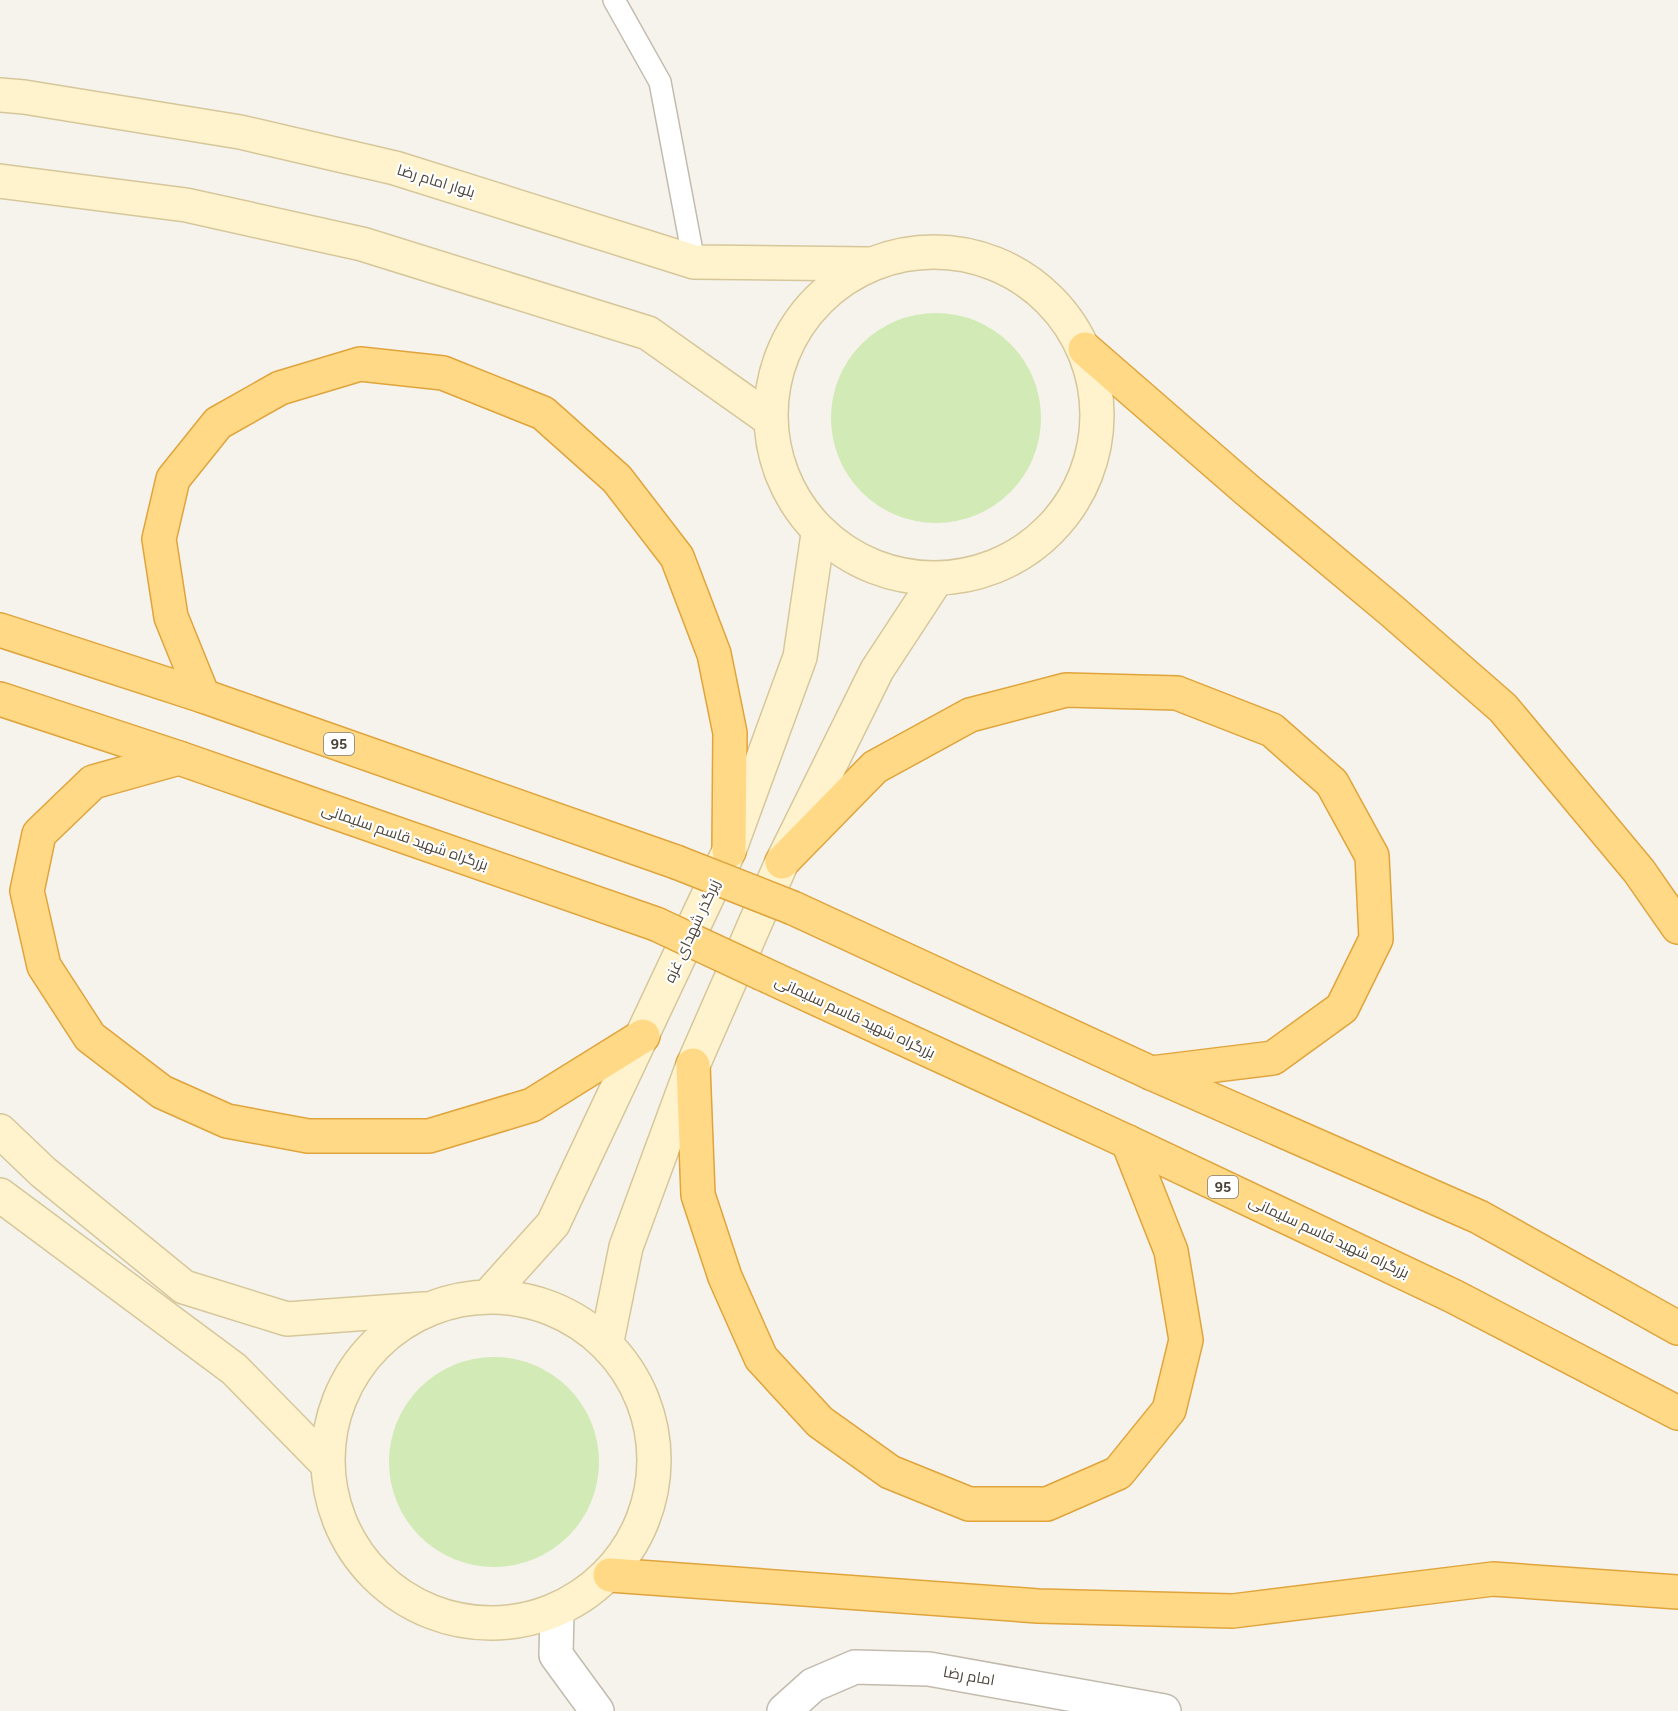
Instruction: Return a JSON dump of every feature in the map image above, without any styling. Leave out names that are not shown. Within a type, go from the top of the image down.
[{"type":"highway","points":[[1085,349],[1503,708],[1639,871],[1678,927]]},
{"type":"highway","points":[[202,696],[171,617],[159,539],[173,479],[218,423],[280,388],[360,364],[443,373],[543,412],[617,479],[677,557],[714,654],[730,733],[729,851]]},
{"type":"highway","name":"95","points":[[0,630],[202,696],[676,862],[793,908],[1151,1073],[1479,1217],[1678,1328]]},
{"type":"highway","points":[[782,862],[875,767],[970,715],[1066,690],[1177,693],[1272,730],[1332,783],[1372,856],[1376,939],[1342,1008],[1273,1058],[1151,1073]]},
{"type":"highway","name":"بزرگراه شهید قاسم سلیمانی","points":[[0,699],[179,758],[656,924],[1128,1142],[1453,1296],[1678,1413]]},
{"type":"highway","points":[[179,758],[93,782],[39,834],[27,891],[44,966],[90,1037],[162,1092],[227,1122],[308,1136],[429,1136],[532,1105],[643,1036]]},
{"type":"highway","points":[[693,1065],[698,1195],[725,1277],[761,1358],[820,1422],[890,1472],[969,1504],[1047,1504],[1118,1473],[1169,1410],[1186,1340],[1171,1251],[1128,1142]]},
{"type":"highway","points":[[610,1575],[1038,1606],[1233,1611],[1493,1579],[1678,1592]]},
{"type":"main road","name":"بلوار امام رضا","points":[[0,94],[240,132],[384,166],[694,262],[868,264]]},
{"type":"main road","points":[[0,182],[186,205],[362,244],[648,333],[768,418]]},
{"type":"main road","points":[[931,250],[995,262],[1049,296],[1085,349],[1099,412],[1087,475],[1052,530],[999,567],[936,580],[872,569],[818,534],[782,481],[768,418],[780,354],[815,301],[868,264],[931,250]]},
{"type":"main road","name":"زیرگذر شهدای غزه","points":[[489,1295],[554,1224],[729,851],[800,657],[818,534]]},
{"type":"main road","points":[[607,1341],[626,1247],[693,1065],[782,862],[877,670],[936,580]]},
{"type":"main road","points":[[0,1131],[43,1172],[184,1287],[287,1319],[426,1309],[489,1295],[552,1306],[607,1341],[643,1394],[657,1457],[645,1520],[610,1575],[557,1611],[494,1625],[430,1614],[376,1579],[339,1526],[326,1463],[338,1399],[373,1345],[426,1309]]},
{"type":"main road","points":[[0,1196],[234,1369],[326,1463]]},
{"type":"street","points":[[557,1611],[556,1655],[597,1711]]},
{"type":"street","name":"امام رضا","points":[[784,1711],[813,1685],[855,1668],[929,1669],[1164,1711]]},
{"type":"lane","points":[[614,0],[660,82],[694,262]]},
{"type":"green space","points":[[936,313],[956,315],[976,321],[994,331],[1010,344],[1023,360],[1033,378],[1039,398],[1041,418],[1039,438],[1033,458],[1023,476],[1010,492],[994,505],[976,515],[956,521],[936,523],[916,521],[896,515],[878,505],[862,492],[849,476],[839,458],[833,438],[831,418],[833,398],[839,378],[849,360],[862,344],[878,331],[896,321],[916,315]]},
{"type":"green space","points":[[494,1357],[514,1359],[534,1365],[552,1375],[568,1388],[581,1404],[591,1422],[597,1442],[599,1462],[597,1482],[591,1502],[581,1520],[568,1536],[552,1549],[534,1559],[514,1565],[494,1567],[474,1565],[454,1559],[436,1549],[420,1536],[407,1520],[397,1502],[391,1482],[389,1462],[391,1442],[397,1422],[407,1404],[420,1388],[436,1375],[454,1365],[474,1359]]}]
